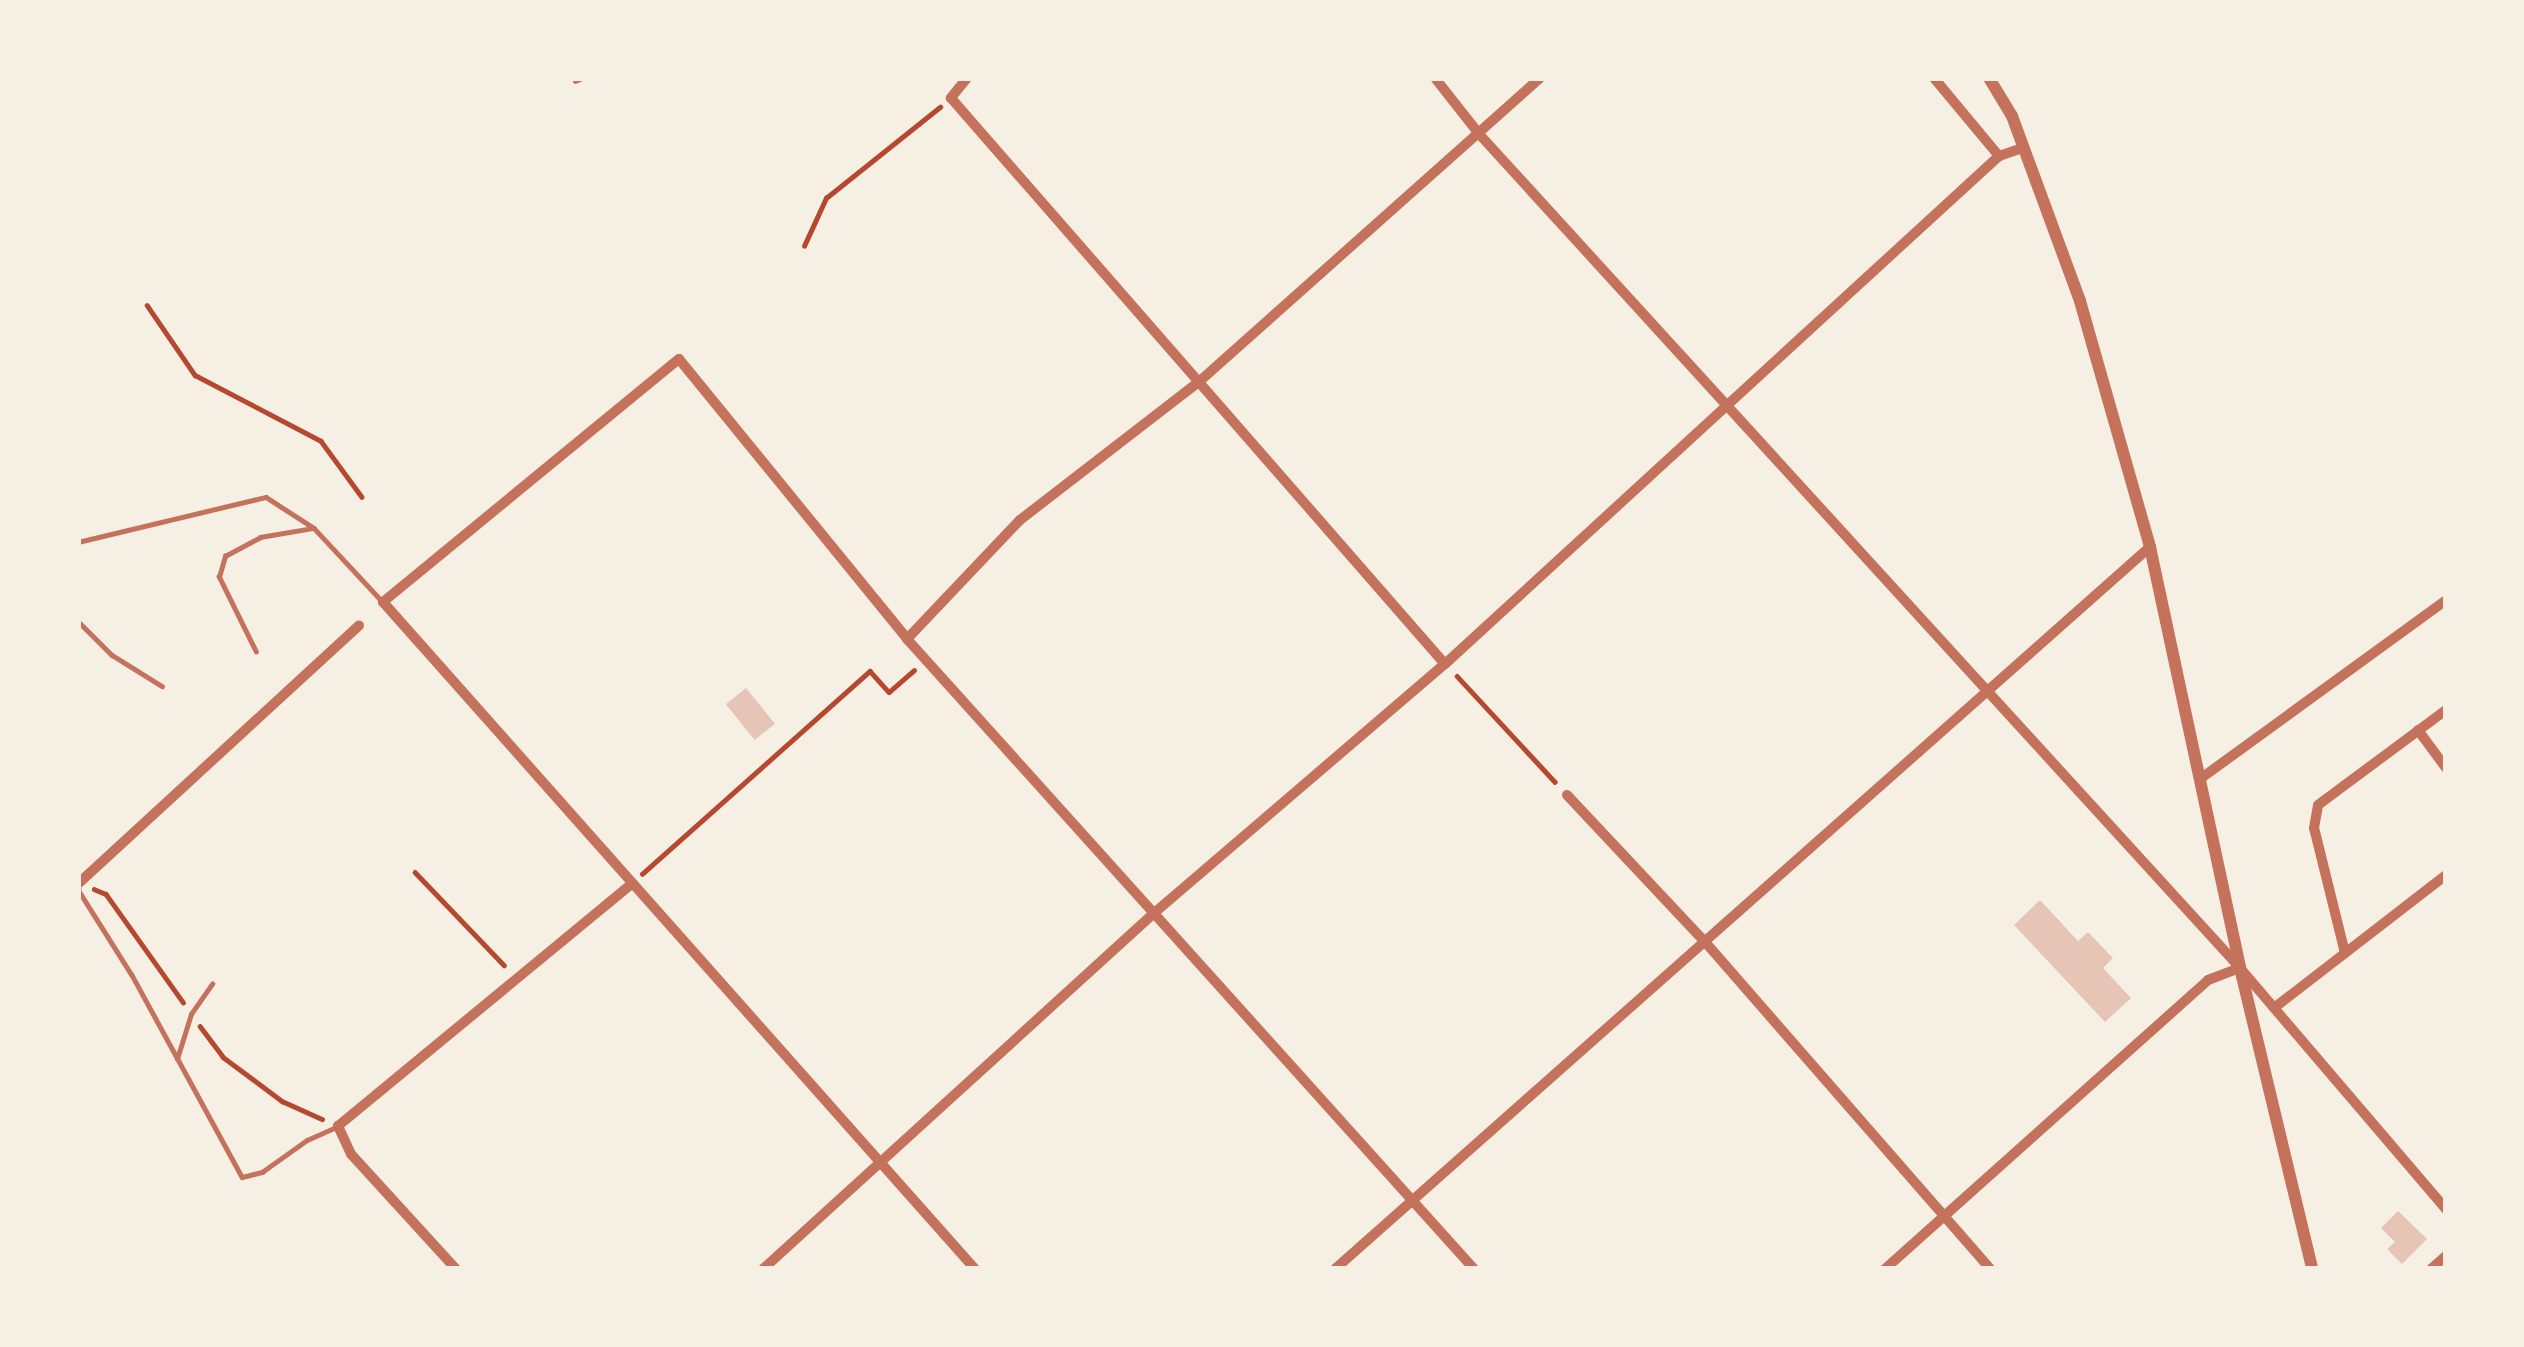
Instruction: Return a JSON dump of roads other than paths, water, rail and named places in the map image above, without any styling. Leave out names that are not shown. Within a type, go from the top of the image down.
[{"type":"street","points":[[968,78],[951,98],[1202,380],[1445,664]]},
{"type":"street","points":[[1435,78],[1480,134],[1987,688],[2180,908],[2240,968],[2446,1209]]},
{"type":"street","points":[[907,639],[1020,520],[1202,380],[1540,78]]},
{"type":"street","points":[[1934,78],[1999,156]]},
{"type":"street","points":[[1989,78],[2012,116],[2080,301],[2150,547],[2240,968],[2312,1269]]},
{"type":"street","points":[[763,1269],[882,1166],[1154,914],[1445,664],[1999,156],[2021,148]]},
{"type":"street","points":[[976,1269],[629,886],[383,602],[679,358],[907,639],[1474,1269]]},
{"type":"street","points":[[1335,1269],[2150,547]]},
{"type":"street","points":[[2200,778],[2446,600]]},
{"type":"street","points":[[79,881],[359,625]]},
{"type":"street","points":[[2345,953],[2314,828],[2315,812],[2322,800],[2446,710]]},
{"type":"street","points":[[2418,730],[2446,768]]},
{"type":"street","points":[[1568,795],[1706,943],[1990,1269]]},
{"type":"street","points":[[2274,1008],[2446,874]]},
{"type":"street","points":[[456,1269],[351,1154],[338,1126],[629,886]]},
{"type":"street","points":[[1885,1269],[2208,980],[2240,968]]},
{"type":"street","points":[[2432,1269],[2446,1256]]},
{"type":"lane","points":[[78,542],[266,497],[314,528],[383,602]]},
{"type":"lane","points":[[256,652],[219,577],[225,556],[260,537],[314,528]]},
{"type":"lane","points":[[78,620],[112,655],[162,686]]},
{"type":"lane","points":[[79,881],[79,891],[242,1177],[262,1172],[307,1140],[338,1126]]},
{"type":"lane","points":[[177,1059],[191,1014],[212,984]]}]
